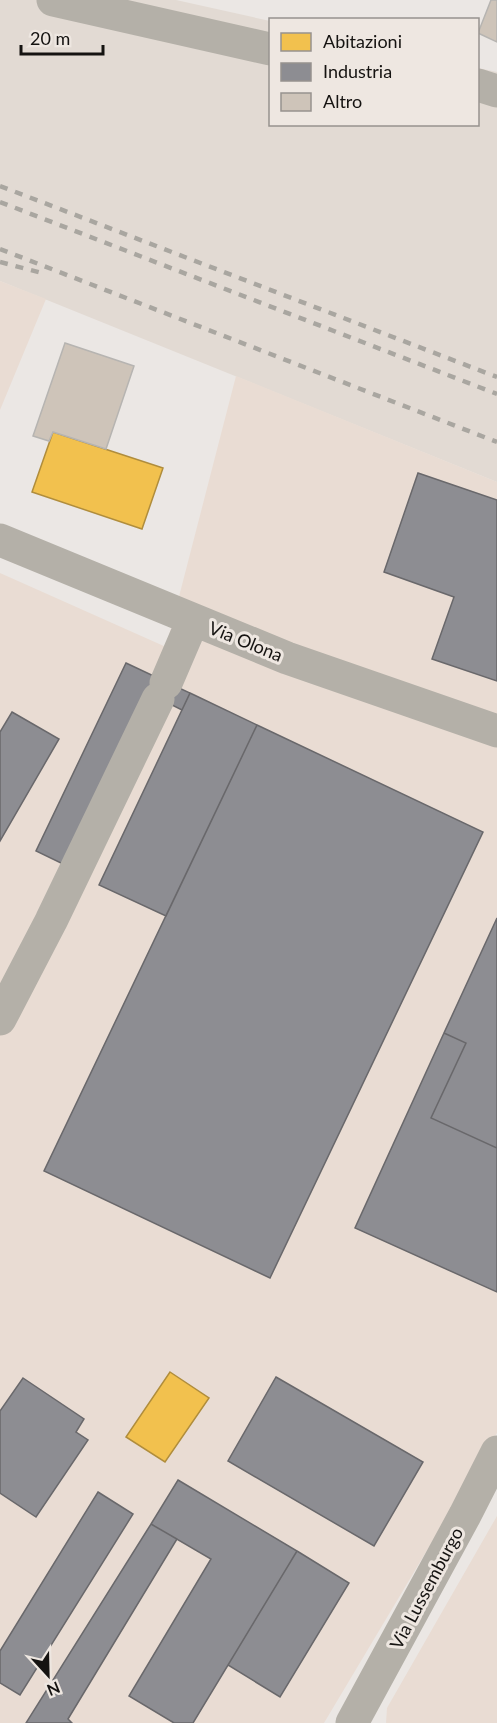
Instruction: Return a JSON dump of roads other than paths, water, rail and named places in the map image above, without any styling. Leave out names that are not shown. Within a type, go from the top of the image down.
[{"type":"street","points":[[53,0],[269,49]]},
{"type":"street","points":[[479,86],[497,91]]},
{"type":"street","name":"Via Olona","points":[[0,540],[287,658],[497,731]]},
{"type":"street","points":[[0,1019],[51,921],[162,691],[193,620]]},
{"type":"street","name":"Via Lussemburgo","points":[[352,1723],[497,1452]]},
{"type":"railway","points":[[0,186],[497,377]]},
{"type":"railway","points":[[0,202],[497,394]]},
{"type":"railway","points":[[0,249],[497,442]]},
{"type":"railway","points":[[0,262],[42,273]]}]
